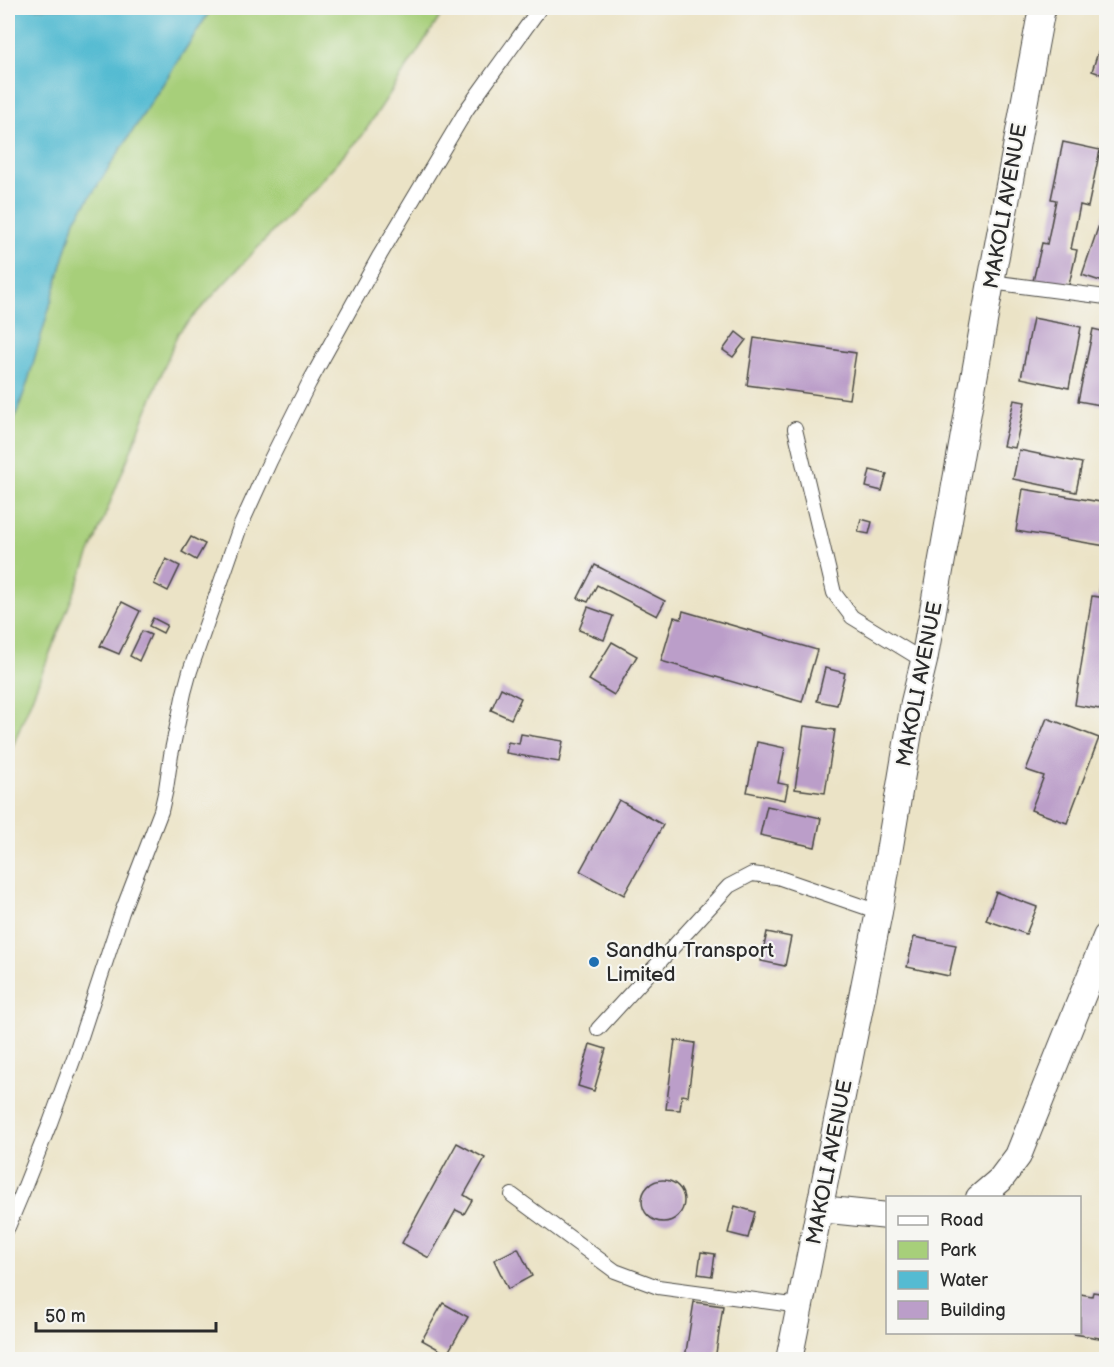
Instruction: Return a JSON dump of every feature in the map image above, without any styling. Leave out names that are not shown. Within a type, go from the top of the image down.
[{"type":"street","name":"MAKOLI AVENUE","points":[[789,1359],[879,912],[914,702],[924,661],[1042,8]]},
{"type":"street","points":[[980,1196],[1000,1180],[1018,1156],[1107,938]]},
{"type":"street","points":[[820,1209],[886,1216]]},
{"type":"lane","points":[[8,1227],[50,1123],[122,912],[161,811],[184,693],[240,527],[309,383],[380,255],[467,109],[540,8]]},
{"type":"lane","points":[[991,282],[1107,297]]},
{"type":"lane","points":[[795,429],[834,593],[852,617],[924,661]]},
{"type":"lane","points":[[598,1029],[729,886],[752,874],[777,877],[879,912]]},
{"type":"lane","points":[[512,1195],[615,1271],[658,1287],[800,1306]]},
{"type":"green space","points":[[212,8],[445,8],[362,136],[178,333],[8,758],[8,437],[27,384],[75,220]]},
{"type":"water","points":[[8,8],[212,8],[75,220],[27,384],[8,437]]},
{"type":"building","points":[[1103,37],[1106,38],[1106,76],[1092,71]]},
{"type":"building","points":[[1063,142],[1100,150],[1088,207],[1080,205],[1071,249],[1077,250],[1068,289],[1033,281],[1042,243],[1047,244],[1056,200],[1051,199]]},
{"type":"building","points":[[1106,204],[1106,283],[1082,275]]},
{"type":"building","points":[[1033,318],[1081,327],[1069,388],[1021,378]]},
{"type":"building","points":[[1093,329],[1106,332],[1106,406],[1078,401]]},
{"type":"building","points":[[736,332],[746,340],[733,357],[723,350]]},
{"type":"building","points":[[754,338],[856,353],[849,399],[747,385]]},
{"type":"building","points":[[1014,400],[1025,402],[1015,448],[1003,446]]},
{"type":"building","points":[[1019,450],[1082,463],[1076,492],[1013,479]]},
{"type":"building","points":[[870,470],[887,474],[882,491],[866,487]]},
{"type":"building","points":[[1023,489],[1106,503],[1106,546],[1016,531]]},
{"type":"building","points":[[861,519],[872,522],[869,534],[858,532]]},
{"type":"building","points":[[191,537],[205,544],[196,560],[182,552]]},
{"type":"building","points":[[1106,555],[1106,593],[1099,592]]},
{"type":"building","points":[[166,559],[180,566],[168,591],[154,584]]},
{"type":"building","points":[[595,565],[665,601],[657,616],[597,585],[588,602],[578,598]]},
{"type":"building","points":[[1092,596],[1106,598],[1106,710],[1075,705]]},
{"type":"building","points":[[122,602],[140,611],[119,654],[100,646]]},
{"type":"building","points":[[588,607],[613,616],[604,640],[579,630]]},
{"type":"building","points":[[683,611],[817,650],[802,702],[661,661],[674,617],[681,619]]},
{"type":"building","points":[[153,618],[167,625],[163,633],[149,626]]},
{"type":"building","points":[[142,631],[151,635],[139,661],[130,656]]},
{"type":"building","points":[[612,642],[637,656],[614,695],[589,680]]},
{"type":"building","points":[[825,668],[845,673],[837,705],[817,701]]},
{"type":"building","points":[[501,688],[521,698],[511,719],[491,710]]},
{"type":"building","points":[[1047,718],[1099,738],[1067,823],[1031,810],[1044,776],[1026,770]]},
{"type":"building","points":[[804,726],[835,730],[825,793],[795,789]]},
{"type":"building","points":[[521,734],[563,741],[559,762],[506,753],[508,742],[519,744]]},
{"type":"building","points":[[757,742],[785,748],[778,783],[788,785],[785,800],[747,792]]},
{"type":"building","points":[[619,800],[663,825],[624,895],[580,871]]},
{"type":"building","points":[[767,806],[821,818],[815,847],[760,835]]},
{"type":"building","points":[[996,892],[1037,907],[1026,934],[986,920]]},
{"type":"building","points":[[767,932],[791,937],[785,966],[761,961]]},
{"type":"building","points":[[914,937],[956,945],[949,976],[907,967]]},
{"type":"building","points":[[675,1040],[695,1043],[688,1096],[682,1095],[680,1110],[666,1109]]},
{"type":"building","points":[[590,1044],[606,1049],[594,1091],[578,1086]]},
{"type":"building","points":[[457,1143],[485,1158],[464,1195],[472,1200],[464,1214],[456,1210],[429,1258],[402,1243]]},
{"type":"building","points":[[663,1180],[671,1181],[678,1186],[683,1193],[683,1209],[678,1216],[671,1221],[663,1222],[655,1221],[648,1216],[643,1209],[642,1201],[643,1193],[648,1186],[655,1181]]},
{"type":"building","points":[[735,1206],[755,1212],[748,1238],[728,1233]]},
{"type":"building","points":[[518,1248],[532,1276],[508,1289],[494,1260]]},
{"type":"building","points":[[701,1252],[715,1254],[712,1276],[698,1274]]},
{"type":"building","points":[[1093,1292],[1106,1294],[1106,1339],[1074,1334],[1081,1334],[1081,1294],[1092,1296]]},
{"type":"building","points":[[694,1302],[723,1306],[715,1360],[685,1358]]},
{"type":"building","points":[[443,1303],[468,1317],[447,1354],[422,1340]]},
{"type":"place","name":"Sandhu Transport Limited","points":[[594,962]]}]
